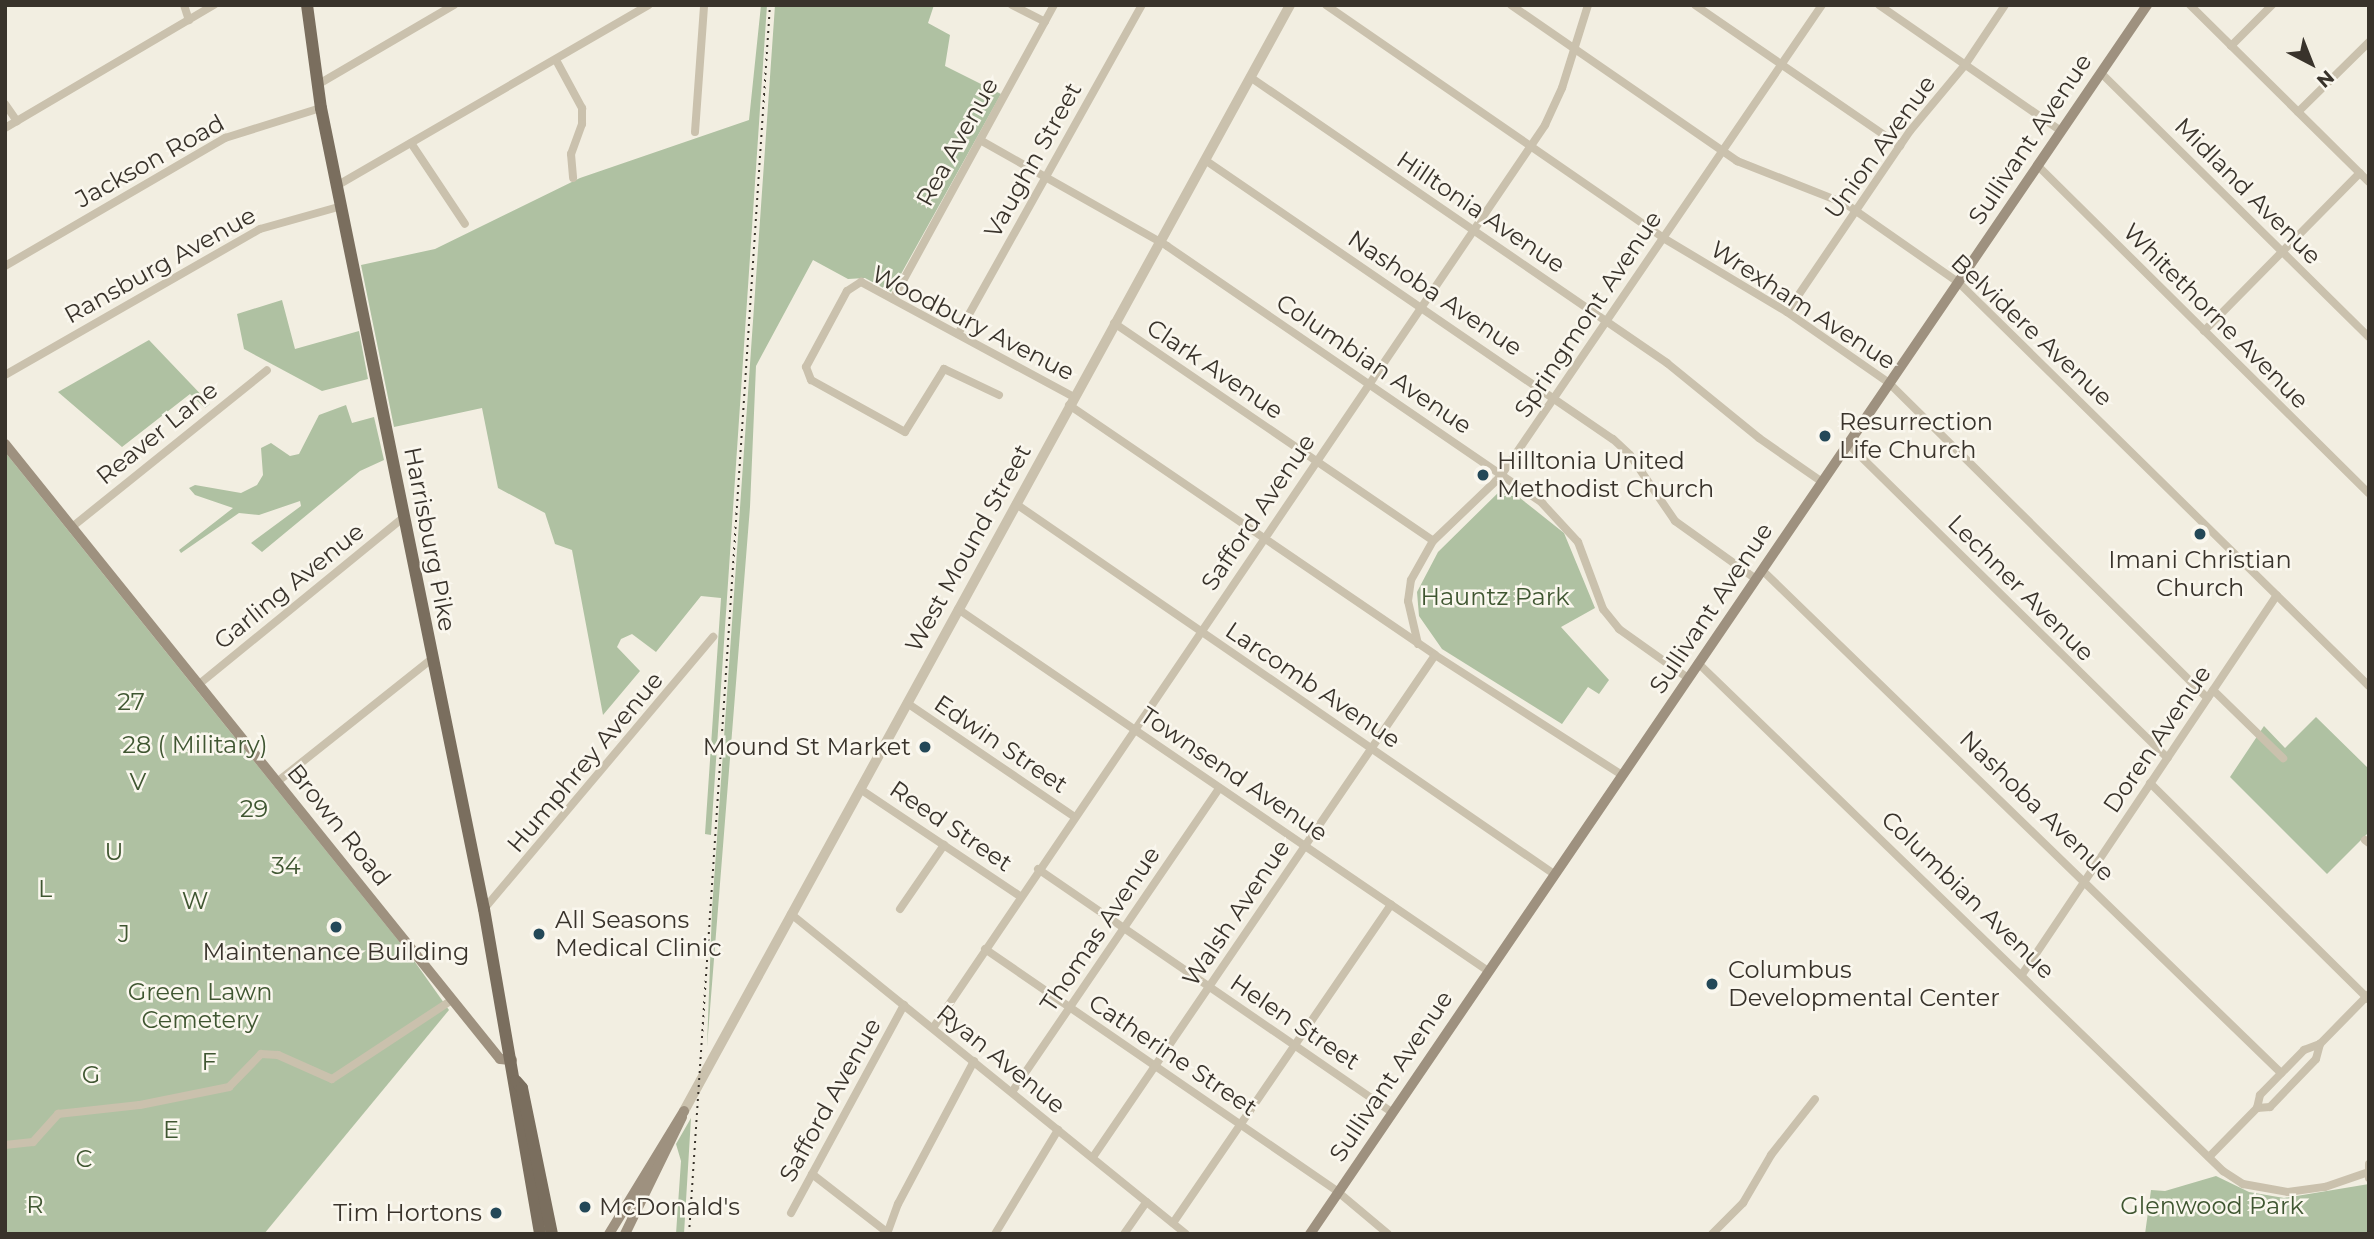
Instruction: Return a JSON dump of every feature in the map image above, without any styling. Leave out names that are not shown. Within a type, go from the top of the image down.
[{"type":"main road","name":"Harrisburg Pike","points":[[307,5],[321,107],[484,909],[516,1081],[522,1088],[552,1234]]},
{"type":"main road","name":"Sullivant Avenue","points":[[1310,1234],[2147,5]]},
{"type":"main road","name":"Brown Road","points":[[5,444],[500,1059],[512,1060]]},
{"type":"main road","name":"Harrisburg Pike","points":[[516,1081],[513,1088],[540,1234]]},
{"type":"main road","name":"West Mound Street","points":[[610,1234],[684,1111]]},
{"type":"main road","name":"West Mound Street","points":[[625,1234],[684,1111]]},
{"type":"street","points":[[184,5],[189,20]]},
{"type":"street","points":[[5,128],[214,5]]},
{"type":"street","points":[[317,85],[454,5]]},
{"type":"street","points":[[338,185],[649,5]]},
{"type":"street","points":[[695,132],[705,5]]},
{"type":"street","points":[[1012,5],[1045,22]]},
{"type":"street","name":"Rea Avenue","points":[[893,299],[1054,5]]},
{"type":"street","name":"Vaughn Street","points":[[958,334],[1142,5]]},
{"type":"street","name":"West Mound Street","points":[[684,1111],[1290,5]]},
{"type":"street","name":"Wrexham Avenue","points":[[1326,5],[1663,237],[1787,312],[1889,383],[2207,698]]},
{"type":"street","name":"Belvidere Avenue","points":[[1510,5],[1723,152],[1768,176],[1810,187],[1855,211],[1958,282],[2369,686]]},
{"type":"street","name":"Safford Avenue","points":[[933,1028],[1073,816],[1531,146],[1557,102],[1588,5]]},
{"type":"street","points":[[1695,5],[1900,146]]},
{"type":"street","name":"Springmont Avenue","points":[[1418,644],[1408,601],[1411,580],[1433,541],[1502,475],[1822,5]]},
{"type":"street","points":[[1879,5],[2061,131]]},
{"type":"street","name":"Union Avenue","points":[[1787,312],[1900,146],[1965,65],[2005,5]]},
{"type":"street","points":[[2190,5],[2369,182]]},
{"type":"street","points":[[2231,46],[2272,5]]},
{"type":"street","points":[[2298,112],[2369,42]]},
{"type":"street","points":[[556,60],[582,107],[582,124],[571,154],[573,178]]},
{"type":"street","name":"Midland Avenue","points":[[2101,73],[2369,337]]},
{"type":"street","name":"Hilltonia Avenue","points":[[1250,78],[1605,321],[1822,482]]},
{"type":"street","points":[[5,104],[17,121]]},
{"type":"street","name":"Jackson Road","points":[[5,266],[225,138],[321,107]]},
{"type":"street","name":"Columbian Avenue","points":[[979,140],[1160,242],[1502,475],[1563,521],[1578,542],[1603,609],[1619,629],[1689,678]]},
{"type":"street","points":[[411,143],[465,224]]},
{"type":"street","name":"Nashoba Avenue","points":[[1205,160],[1554,398],[1630,455],[1675,521],[1759,575],[2086,879],[2281,1073]]},
{"type":"street","name":"Whitethorne Avenue","points":[[2037,165],[2369,493]]},
{"type":"street","points":[[2204,331],[2360,173]]},
{"type":"street","name":"Ransburg Avenue","points":[[5,375],[260,229],[342,206]]},
{"type":"street","name":"Woodbury Avenue","points":[[999,395],[944,369],[908,432],[808,377],[808,361],[854,284],[867,284],[1072,401],[1418,644],[1622,775]]},
{"type":"street","name":"Clark Avenue","points":[[1115,323],[1433,541]]},
{"type":"street","name":"Reaver Lane","points":[[72,527],[267,370]]},
{"type":"street","name":"Lechner Avenue","points":[[1848,444],[2166,758]]},
{"type":"street","name":"Larcomb Avenue","points":[[1016,504],[1554,874]]},
{"type":"street","name":"Garling Avenue","points":[[198,685],[403,518]]},
{"type":"street","name":"Doren Avenue","points":[[2023,973],[2277,595]]},
{"type":"street","name":"Townsend Avenue","points":[[958,609],[1488,971]]},
{"type":"street","name":"Humphrey Avenue","points":[[484,909],[713,637]]},
{"type":"street","name":"Walsh Avenue","points":[[1093,1157],[1436,655]]},
{"type":"street","points":[[276,782],[433,658]]},
{"type":"street","name":"Columbian Avenue","points":[[1698,663],[2023,973],[2209,1157],[2244,1184],[2266,1190],[2325,1187],[2368,1172]]},
{"type":"street","points":[[2213,690],[2284,758]]},
{"type":"street","name":"Edwin Street","points":[[908,702],[1073,816]]},
{"type":"street","points":[[2150,783],[2368,997],[2320,1044],[2304,1050],[2281,1073],[2260,1095],[2257,1108],[2209,1157]]},
{"type":"street","name":"Thomas Avenue","points":[[1012,1092],[1219,788]]},
{"type":"street","name":"Reed Street","points":[[860,789],[1020,895]]},
{"type":"street","points":[[900,909],[944,845]]},
{"type":"street","name":"Helen Street","points":[[1038,869],[1392,1112]]},
{"type":"street","points":[[1174,1223],[1391,905]]},
{"type":"street","name":"Ryan Avenue","points":[[791,914],[1186,1234]]},
{"type":"street","name":"Catherine Street","points":[[985,949],[1338,1192],[1388,1234]]},
{"type":"street","points":[[5,1145],[33,1142],[58,1114],[140,1105],[229,1087],[261,1054],[278,1055],[332,1079],[453,1000]]},
{"type":"street","name":"Safford Avenue","points":[[791,1213],[904,1005]]},
{"type":"street","points":[[2257,1108],[2270,1107],[2316,1059],[2320,1044]]},
{"type":"street","points":[[812,1174],[887,1233],[898,1204],[974,1061]]},
{"type":"street","points":[[1712,1234],[1743,1203],[1771,1155],[1815,1099]]},
{"type":"street","points":[[995,1234],[1058,1130]]},
{"type":"street","points":[[1124,1234],[1146,1202]]},
{"type":"green space","points":[[761,5],[767,5],[711,835],[705,834],[721,598],[701,596],[656,652],[632,634],[621,639],[617,647],[640,671],[603,715],[572,550],[555,544],[545,513],[498,488],[482,408],[394,427],[361,265],[435,249],[580,178],[749,120]]},
{"type":"green space","points":[[775,5],[934,5],[928,23],[950,35],[945,66],[1001,94],[891,292],[865,278],[848,279],[813,260],[756,366],[750,507],[707,1047],[712,910]]},
{"type":"green space","points":[[282,300],[295,349],[359,331],[368,379],[322,391],[244,349],[237,314]]},
{"type":"green space","points":[[149,340],[210,404],[205,408],[190,394],[122,447],[58,392]]},
{"type":"green space","points":[[346,405],[352,423],[374,417],[384,460],[360,471],[262,552],[251,543],[301,506],[300,501],[259,515],[239,513],[181,553],[179,550],[233,508],[195,495],[189,488],[195,485],[241,493],[257,485],[263,475],[261,448],[271,443],[290,456],[299,454],[319,415]]},
{"type":"green space","name":"Green Lawn Cemetery","points":[[5,452],[410,955],[449,1010],[264,1234],[5,1234]]},
{"type":"green space","name":"Hauntz Park","points":[[1505,486],[1564,533],[1595,608],[1561,627],[1609,680],[1599,694],[1588,687],[1562,724],[1442,649],[1419,616],[1417,592],[1438,552]]},
{"type":"green space","points":[[2316,717],[2369,769],[2369,832],[2327,874],[2230,777],[2264,726],[2285,748]]},
{"type":"green space","points":[[691,1118],[684,1234],[676,1234],[681,1161],[676,1144]]},
{"type":"green space","name":"Glenwood Park","points":[[2216,1176],[2249,1192],[2284,1198],[2369,1184],[2369,1234],[2145,1234],[2151,1190],[2165,1191]]},
{"type":"railway","points":[[689,1234],[770,5]]},
{"type":"place","name":"Resurrection Life Church","points":[[1825,436]]},
{"type":"place","name":"Hilltonia United Methodist Church","points":[[1483,475]]},
{"type":"place","name":"Imani Christian Church","points":[[2200,534]]},
{"type":"place","name":"Mound St Market","points":[[925,747]]},
{"type":"place","name":"Maintenance Building","points":[[336,927]]},
{"type":"place","name":"All Seasons Medical Clinic","points":[[539,934]]},
{"type":"place","name":"Columbus Developmental Center","points":[[1712,984]]},
{"type":"place","name":"McDonald's","points":[[585,1207]]},
{"type":"place","name":"Tim Hortons","points":[[496,1213]]},
{"type":"park label","name":"27","points":[[131,702]]},
{"type":"park label","name":"28 ( Military)","points":[[195,745]]},
{"type":"park label","name":"V","points":[[138,782]]},
{"type":"park label","name":"29","points":[[254,809]]},
{"type":"park label","name":"U","points":[[114,852]]},
{"type":"park label","name":"34","points":[[286,866]]},
{"type":"park label","name":"L","points":[[45,889]]},
{"type":"park label","name":"W","points":[[195,901]]},
{"type":"park label","name":"J","points":[[124,934]]},
{"type":"park label","name":"F","points":[[209,1062]]},
{"type":"park label","name":"G","points":[[91,1075]]},
{"type":"park label","name":"E","points":[[171,1130]]},
{"type":"park label","name":"C","points":[[84,1159]]},
{"type":"park label","name":"R","points":[[35,1205]]}]
